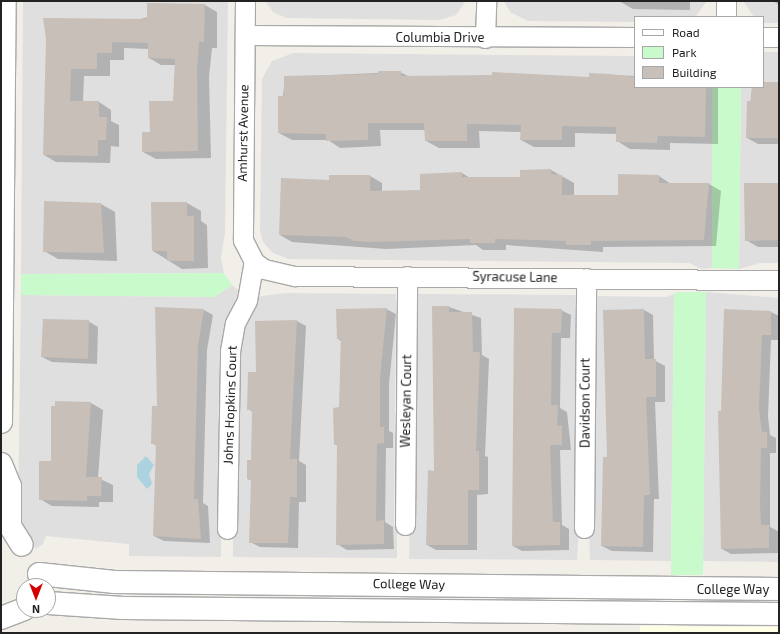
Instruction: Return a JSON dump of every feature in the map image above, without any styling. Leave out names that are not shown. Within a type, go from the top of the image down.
[{"type":"street","points":[[1,422],[5,1]]},
{"type":"street","name":"Amhurst Avenue","points":[[245,1],[242,225],[246,249],[254,262]]},
{"type":"street","points":[[485,38],[486,1]]},
{"type":"street","points":[[726,1],[726,16]]},
{"type":"street","name":"Columbia Drive","points":[[245,35],[485,38],[634,36]]},
{"type":"street","points":[[764,37],[779,37]]},
{"type":"street","name":"Syracuse Lane","points":[[254,262],[277,274],[295,276],[779,280]]},
{"type":"street","name":"Johns Hopkins Court","points":[[227,529],[230,351],[235,323],[247,300],[254,262]]},
{"type":"street","name":"Wesleyan Court","points":[[405,525],[408,276]]},
{"type":"street","name":"Davidson Court","points":[[584,528],[586,278]]},
{"type":"street","points":[[1,464],[10,486],[10,526],[22,545],[37,563],[39,578]]},
{"type":"street","points":[[1,538],[22,545]]},
{"type":"street","name":"College Way","points":[[56,580],[779,589]]},
{"type":"street","name":"College Way","points":[[56,604],[123,608],[779,614]]},
{"type":"street","points":[[1,618],[16,612]]},
{"type":"shaded area","points":[[23,1],[228,1],[225,233],[221,258],[224,273],[21,274]]},
{"type":"shaded area","points":[[265,1],[466,1],[456,15],[440,20],[286,18],[273,12]]},
{"type":"shaded area","points":[[504,1],[707,1],[696,16],[634,16],[634,22],[528,21],[510,12]]},
{"type":"shaded area","points":[[743,1],[779,1],[779,23],[764,23],[764,16],[753,16]]},
{"type":"shaded area","points":[[764,52],[779,52],[779,263],[760,263],[739,269],[741,88],[764,88]]},
{"type":"shaded area","points":[[293,53],[634,56],[634,88],[712,88],[712,268],[701,269],[689,263],[288,259],[273,253],[263,242],[260,231],[262,79],[272,61]]},
{"type":"shaded area","points":[[232,285],[239,291],[223,331],[219,366],[218,529],[221,529],[221,557],[129,556],[129,544],[46,536],[43,544],[36,549],[18,520],[21,295],[214,297]]},
{"type":"shaded area","points":[[706,292],[779,298],[779,562],[703,561]]},
{"type":"shaded area","points":[[285,293],[396,294],[394,526],[397,526],[397,558],[233,557],[233,529],[237,529],[238,372],[242,337],[255,297]]},
{"type":"shaded area","points":[[416,294],[576,295],[574,527],[579,527],[577,560],[409,559]]},
{"type":"shaded area","points":[[674,294],[671,561],[590,560],[589,528],[594,528],[594,296],[667,297]]},
{"type":"shaded area","points":[[640,626],[779,627],[779,633],[640,633]]},
{"type":"green space","points":[[712,88],[741,88],[739,269],[712,268]]},
{"type":"green space","points":[[224,273],[232,285],[214,297],[21,295],[21,274]]},
{"type":"green space","points":[[677,292],[706,292],[703,575],[671,575],[674,294]]},
{"type":"water","points":[[146,456],[154,465],[149,474],[152,484],[147,489],[137,477],[137,465]]},
{"type":"building","points":[[147,3],[205,4],[204,42],[199,42],[197,69],[198,151],[142,152],[142,132],[150,132],[149,101],[173,101],[175,59],[148,58],[148,43],[112,42],[112,53],[97,53],[97,69],[71,69],[70,101],[99,101],[99,117],[107,117],[106,140],[98,140],[98,156],[43,155],[46,39],[43,18],[147,19]]},
{"type":"building","points":[[378,71],[401,71],[401,76],[492,75],[492,72],[589,77],[589,73],[634,77],[634,88],[706,88],[705,137],[658,136],[657,143],[616,142],[616,127],[562,126],[562,140],[520,140],[521,125],[467,124],[467,141],[425,141],[424,123],[368,123],[368,140],[326,141],[326,134],[278,133],[278,96],[284,96],[284,76],[378,74]]},
{"type":"building","points":[[764,82],[779,82],[779,138],[746,138],[747,101],[751,101],[752,88],[764,88]]},
{"type":"building","points":[[551,169],[551,174],[562,175],[562,195],[618,195],[618,174],[659,175],[659,183],[709,183],[704,240],[591,241],[591,245],[566,245],[566,241],[495,239],[495,243],[470,243],[470,239],[373,242],[354,241],[346,237],[279,235],[281,178],[329,180],[329,175],[370,175],[370,191],[420,190],[420,174],[462,172],[462,177],[520,177],[520,170]]},
{"type":"building","points":[[744,183],[779,183],[779,240],[745,241]]},
{"type":"building","points":[[44,201],[101,203],[104,253],[43,252]]},
{"type":"building","points":[[151,202],[187,202],[187,216],[194,216],[194,261],[167,261],[167,251],[152,251]]},
{"type":"building","points":[[432,306],[449,306],[449,312],[472,312],[473,352],[480,352],[476,451],[479,451],[479,490],[468,490],[468,545],[426,545],[428,470],[434,471]]},
{"type":"building","points":[[155,307],[204,309],[198,345],[194,499],[198,499],[201,539],[153,536],[156,444],[151,444],[152,406],[157,406]]},
{"type":"building","points":[[387,308],[380,378],[380,427],[384,427],[384,443],[377,444],[376,521],[384,520],[384,544],[336,545],[337,444],[334,445],[333,408],[339,407],[341,339],[337,339],[336,309]]},
{"type":"building","points":[[514,308],[562,309],[561,333],[552,333],[551,405],[558,405],[557,426],[562,425],[562,445],[550,445],[553,522],[560,522],[560,545],[512,546]]},
{"type":"building","points":[[644,309],[645,359],[656,359],[656,397],[646,397],[650,495],[644,495],[643,547],[601,546],[603,457],[607,457],[603,310]]},
{"type":"building","points":[[724,309],[771,311],[771,335],[762,335],[759,410],[762,432],[767,432],[767,448],[761,448],[760,505],[761,525],[769,525],[769,548],[721,549],[718,411],[721,411]]},
{"type":"building","points":[[43,319],[89,320],[88,359],[41,357]]},
{"type":"building","points":[[297,320],[290,459],[297,459],[297,497],[290,497],[288,543],[249,543],[251,480],[247,479],[247,460],[251,460],[252,410],[247,410],[248,372],[256,372],[255,321]]},
{"type":"building","points":[[55,401],[91,402],[86,477],[102,477],[101,496],[87,496],[87,501],[39,500],[39,461],[51,461],[51,406],[55,406]]}]
